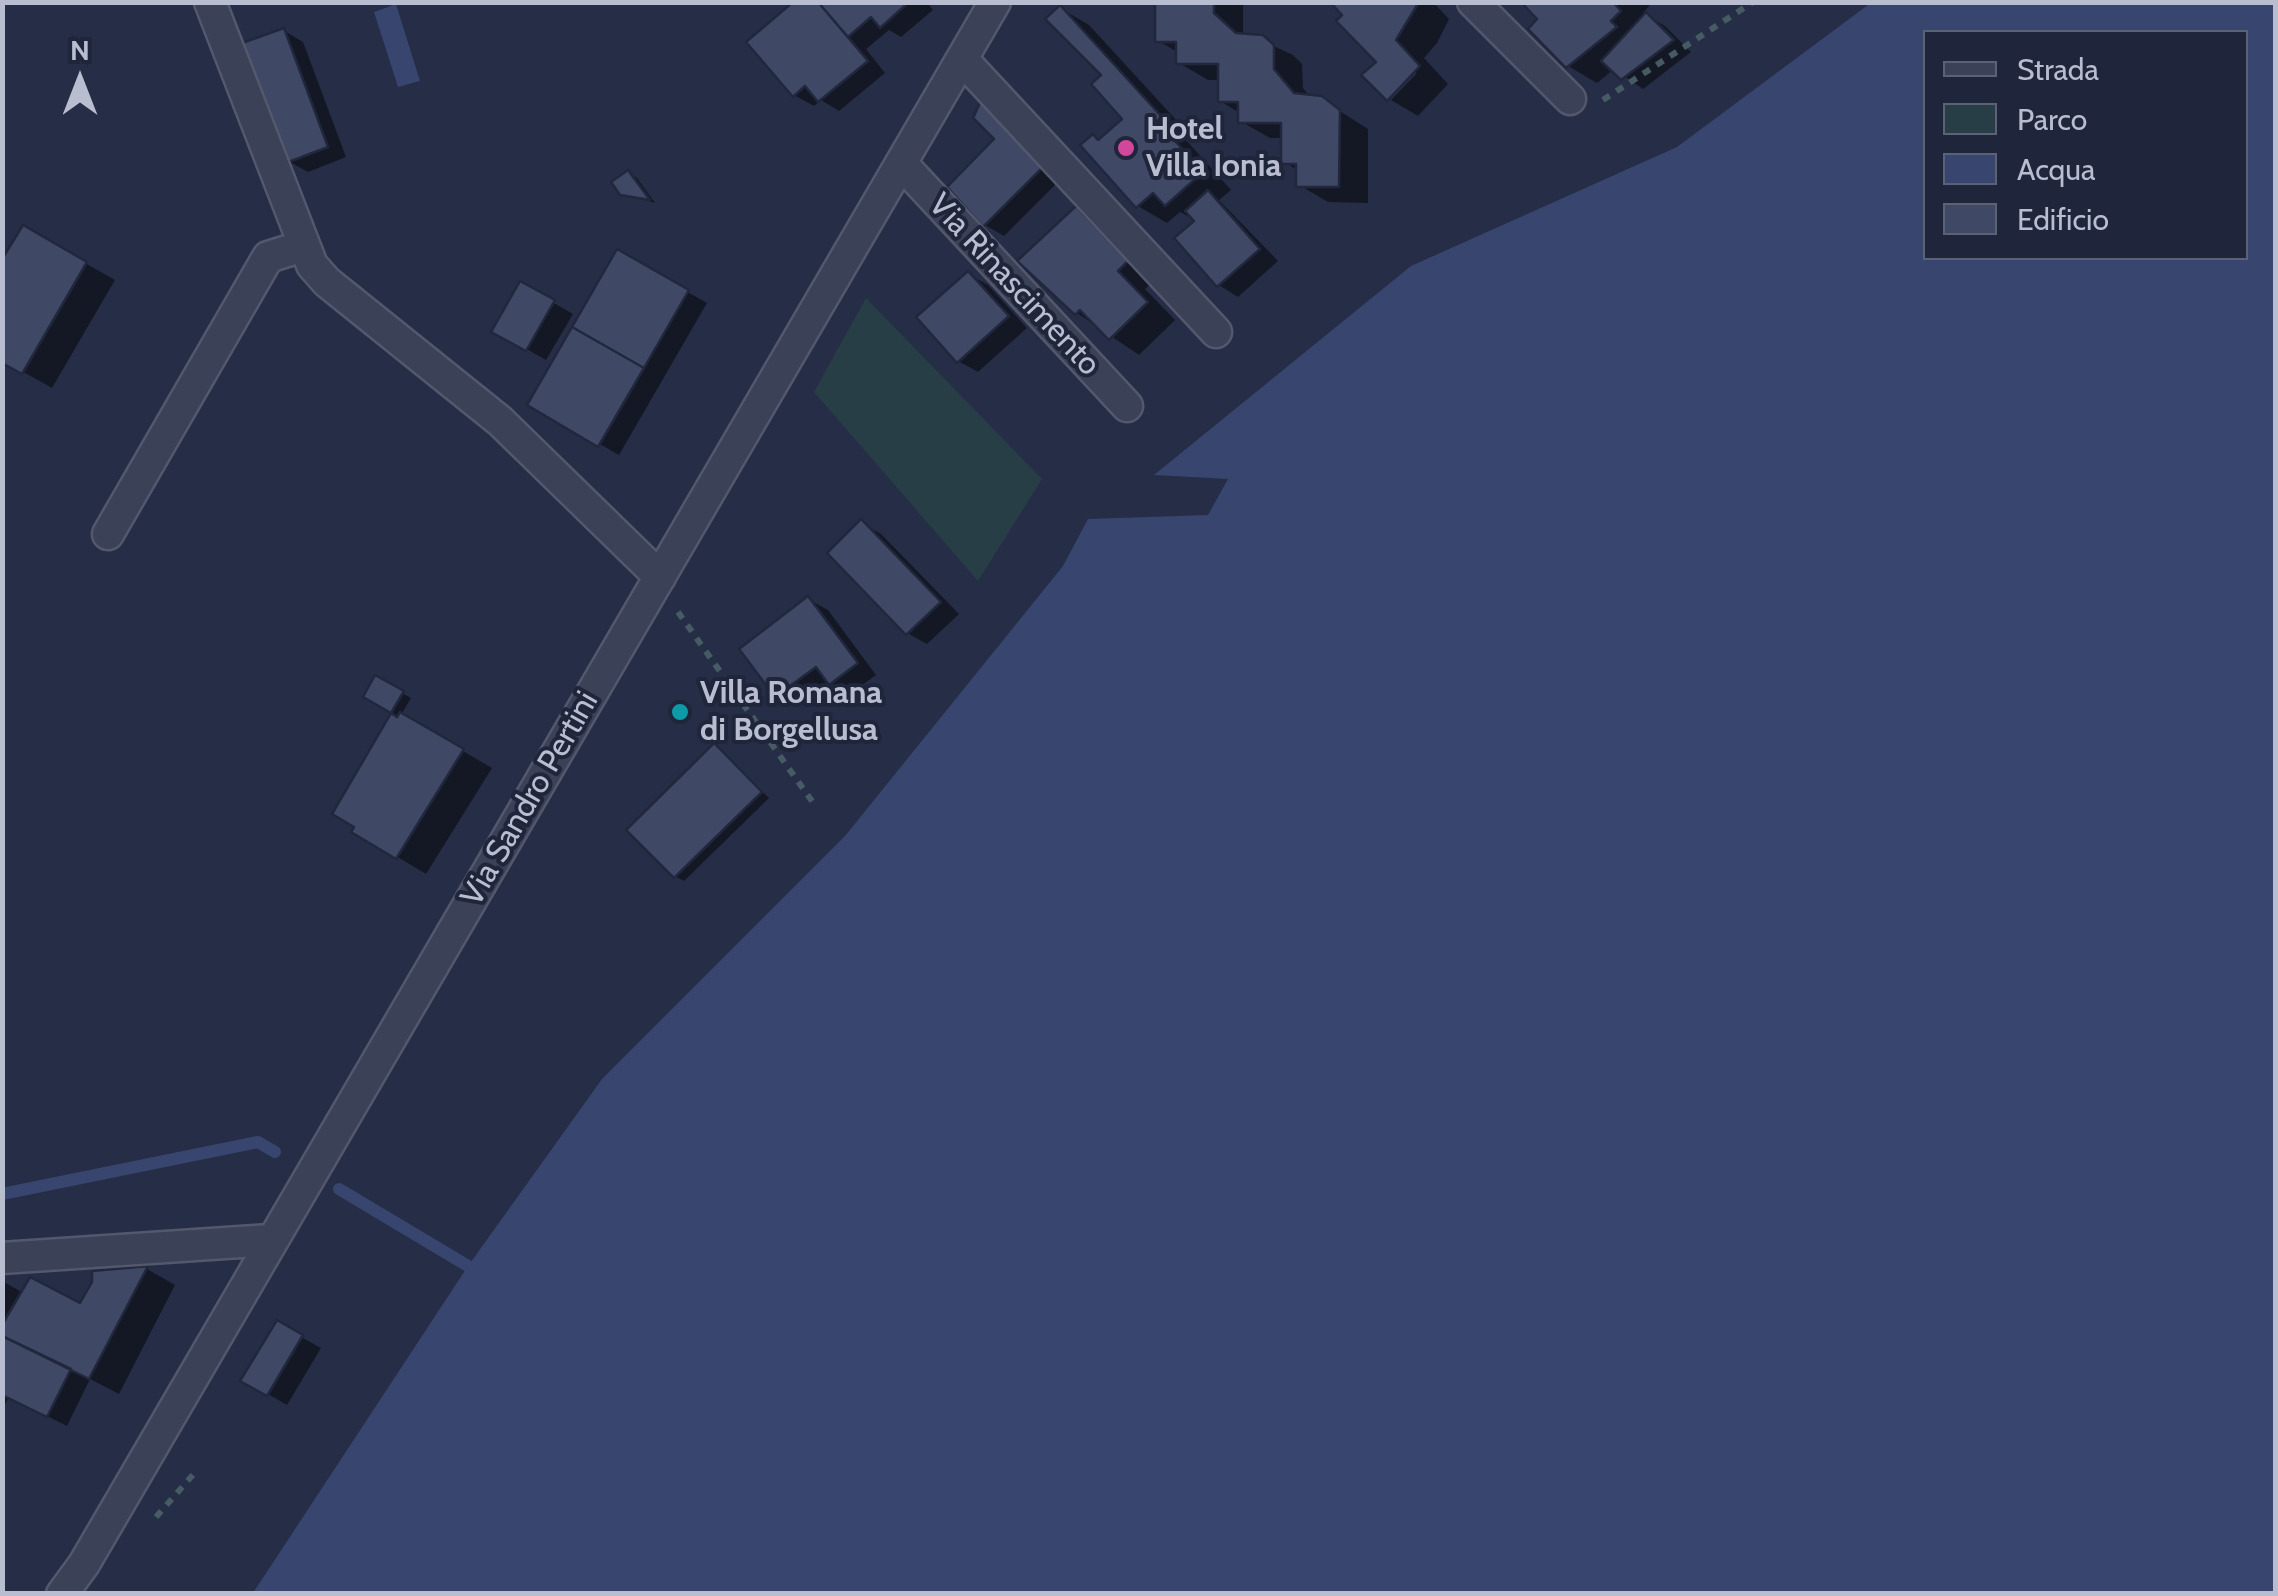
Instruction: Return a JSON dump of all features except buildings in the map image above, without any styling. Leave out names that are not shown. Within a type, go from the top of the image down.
[{"type":"street","points":[[210,2],[288,196],[303,246],[327,282],[500,421],[658,580]]},
{"type":"street","name":"Via Sandro Pertini","points":[[62,1594],[84,1564],[994,2]]},
{"type":"street","points":[[1473,2],[1570,99]]},
{"type":"street","points":[[962,59],[1216,332]]},
{"type":"street","name":"Via Rinascimento","points":[[901,163],[1127,406]]},
{"type":"street","points":[[108,534],[268,258],[303,246]]},
{"type":"street","points":[[2,1258],[270,1240]]},
{"type":"path","points":[[1570,99],[1580,106],[1596,104],[1753,2]]},
{"type":"path","points":[[658,580],[814,804]]},
{"type":"green space","points":[[866,298],[1042,479],[978,581],[814,392]]},
{"type":"water","points":[[1872,2],[2275,3],[2275,1593],[253,1593],[468,1266],[602,1079],[845,836],[1063,566],[1088,519],[1208,515],[1228,479],[1154,475],[1411,266],[1677,147]]},
{"type":"water","points":[[396,4],[420,81],[398,87],[374,12]]},
{"type":"waterway","points":[[2,1194],[258,1142],[275,1152]]},
{"type":"waterway","points":[[339,1189],[468,1266]]},
{"type":"place","name":"Hotel Villa Ionia","points":[[1126,148]]},
{"type":"place","name":"Villa Romana di Borgellusa","points":[[680,712]]}]
